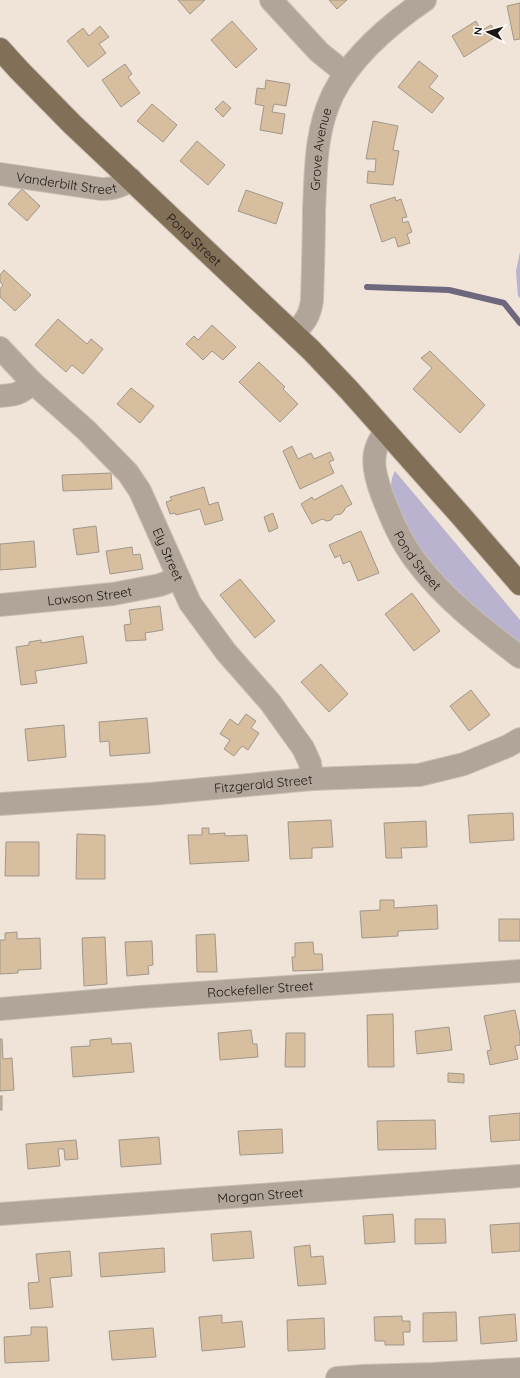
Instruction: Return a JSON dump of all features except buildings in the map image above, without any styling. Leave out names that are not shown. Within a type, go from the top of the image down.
[{"type":"main road","name":"Pond Street","points":[[0,48],[19,70],[72,124],[294,333],[344,385],[520,584]]},
{"type":"street","points":[[271,0],[319,52],[346,73]]},
{"type":"street","name":"Grove Avenue","points":[[294,333],[307,319],[311,311],[316,162],[322,123],[332,96],[346,73],[384,31],[425,0]]},
{"type":"street","name":"Vanderbilt Street","points":[[0,174],[101,189],[118,187],[131,179]]},
{"type":"street","name":"Ely Street","points":[[0,348],[32,382],[86,430],[128,473],[140,491],[190,603],[226,652],[270,702],[303,748],[310,763],[312,779]]},
{"type":"street","points":[[0,396],[19,393],[26,389],[32,382]]},
{"type":"street","name":"Pond Street","points":[[386,432],[379,440],[376,447],[374,469],[376,479],[392,519],[406,545],[415,559],[442,592],[473,621],[520,657]]},
{"type":"street","name":"Lawson Street","points":[[0,605],[113,594],[155,587],[178,578]]},
{"type":"street","name":"Fitzgerald Street","points":[[0,804],[158,793],[312,779],[405,776],[433,772],[480,758],[520,739]]},
{"type":"street","name":"Rockefeller Street","points":[[0,1009],[141,997],[520,971]]},
{"type":"street","name":"Morgan Street","points":[[0,1214],[520,1176]]},
{"type":"street","points":[[337,1378],[363,1376],[432,1376],[520,1368]]},
{"type":"shaded area","points":[[520,252],[520,298],[518,296],[516,271]]},
{"type":"shaded area","points":[[395,471],[520,620],[520,649],[459,595],[417,547],[390,492],[392,478]]},
{"type":"waterway","points":[[367,287],[449,290],[504,303],[520,323]]}]
